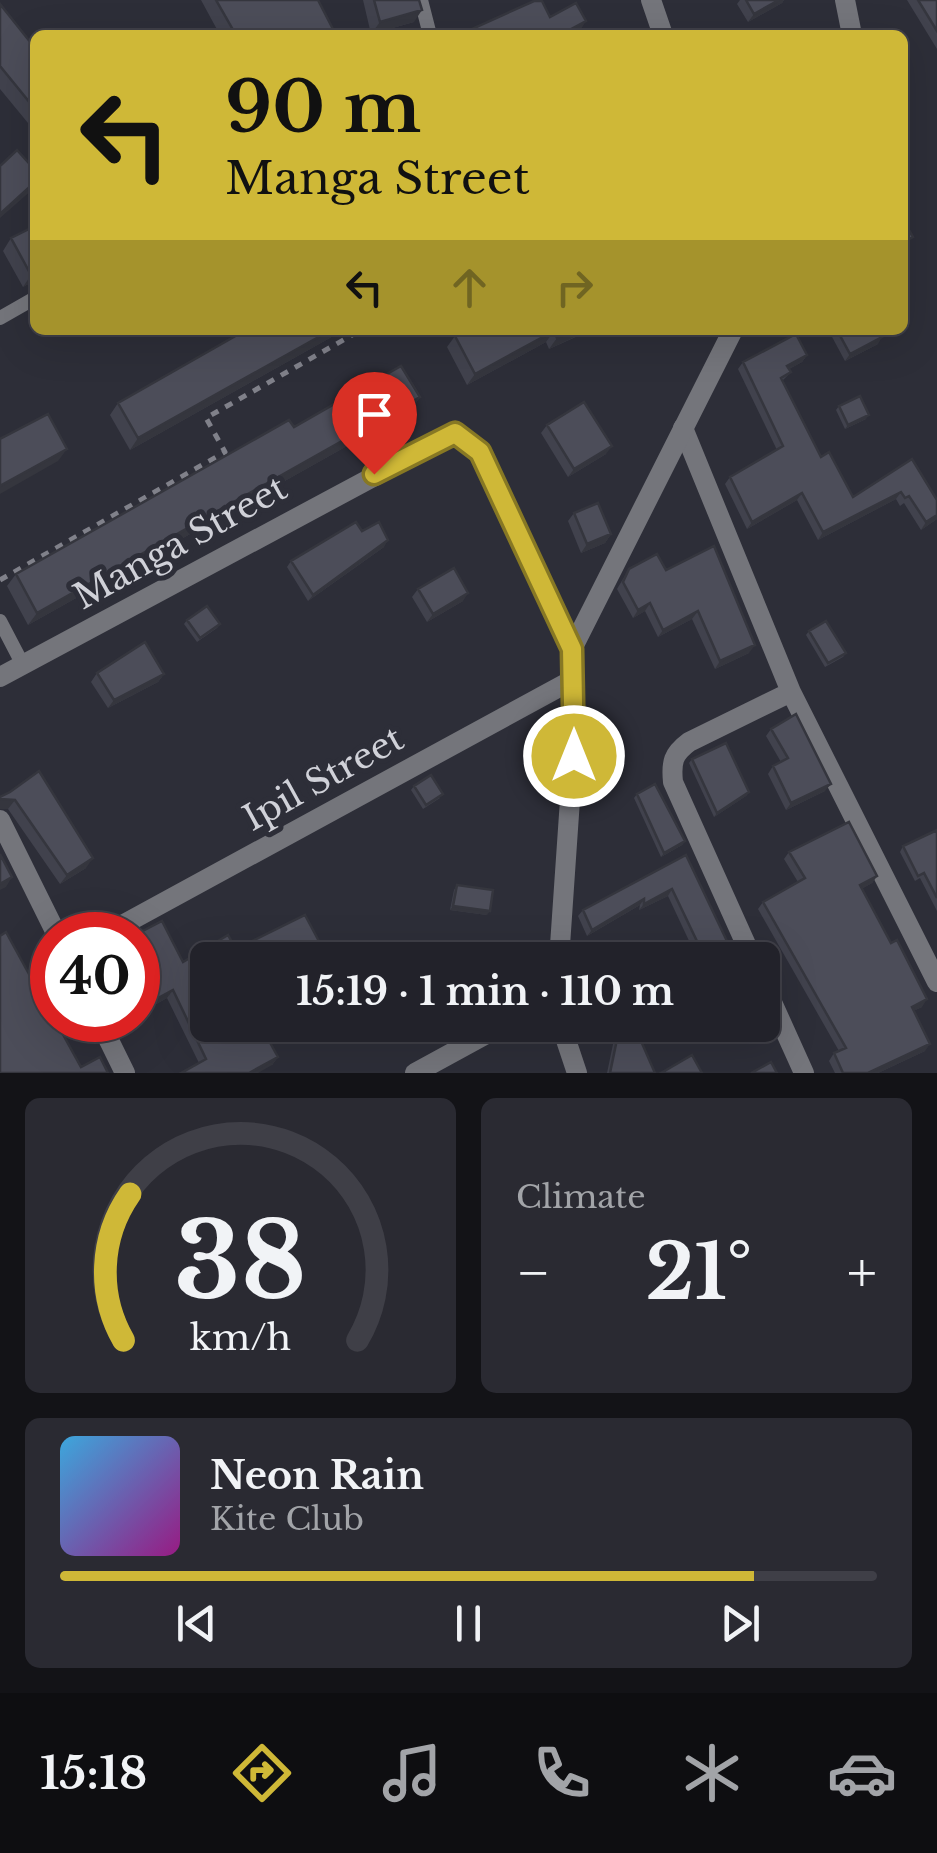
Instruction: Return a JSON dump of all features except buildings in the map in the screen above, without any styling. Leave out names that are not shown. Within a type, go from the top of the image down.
[{"type":"street","points":[[651,0],[661,30]]},
{"type":"street","points":[[844,0],[851,30]]},
{"type":"street","points":[[560,942],[574,756],[572,649],[730,335]]},
{"type":"street","points":[[684,428],[791,692],[937,982]]},
{"type":"street","name":"Manga Street","points":[[0,677],[444,436],[466,438],[480,452],[572,649]]},
{"type":"street","name":"Ipil Street","points":[[146,912],[574,679]]},
{"type":"street","points":[[745,942],[673,782],[671,765],[675,753],[689,742],[791,692]]},
{"type":"street","points":[[0,820],[46,912]]},
{"type":"street","points":[[780,1020],[804,1073]]},
{"type":"street","points":[[110,1042],[125,1073]]},
{"type":"street","points":[[415,1073],[471,1042]]},
{"type":"street","points":[[567,1042],[577,1073]]},
{"type":"lane","points":[[421,0],[429,30]]},
{"type":"lane","points":[[0,318],[30,301]]},
{"type":"lane","points":[[0,621],[23,665]]},
{"type":"path","points":[[0,580],[225,452],[206,418],[352,335]]},
{"type":"route","points":[[374,474],[455,433],[480,452],[572,649],[574,756]]}]
